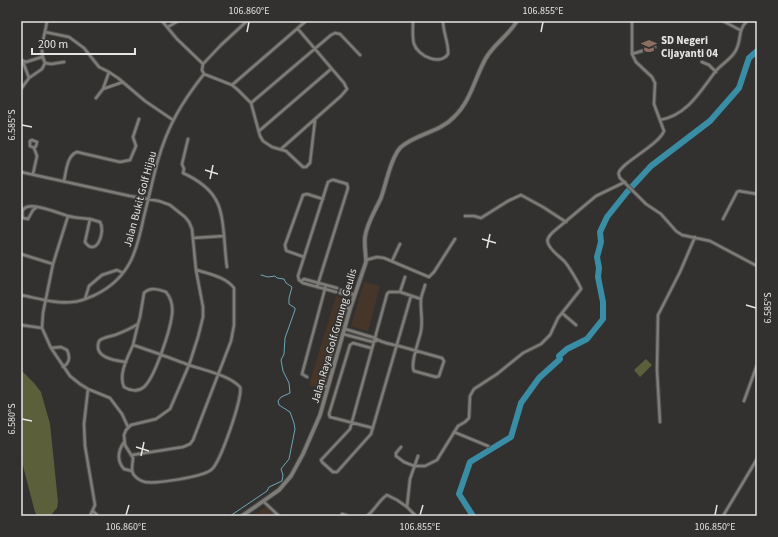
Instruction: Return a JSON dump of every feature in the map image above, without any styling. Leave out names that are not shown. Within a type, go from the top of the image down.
[{"type":"main road","name":"Jalan Raya Golf Gunung Geulis","points":[[242,516],[285,483],[315,430],[329,388],[353,295],[366,260],[365,238],[367,227],[380,200],[393,160],[401,148],[412,140],[447,123],[454,117],[468,96],[489,52],[517,21]]},
{"type":"street","points":[[45,63],[42,57],[47,21]]},
{"type":"street","points":[[162,21],[177,39],[203,64]]},
{"type":"street","points":[[168,28],[178,21]]},
{"type":"street","points":[[247,21],[203,64],[202,70],[204,74],[232,85],[251,103],[263,141],[272,147],[282,149],[292,155],[306,167],[308,165],[312,147],[315,120]]},
{"type":"street","points":[[232,85],[306,21]]},
{"type":"street","points":[[413,21],[413,39],[417,50],[426,56],[438,59],[447,56],[448,54],[443,21]]},
{"type":"street","points":[[632,21],[632,54],[636,62],[652,77],[655,83],[654,104],[656,113],[664,131],[662,136],[634,157],[619,172],[620,178],[646,204],[661,214],[676,232],[682,235],[710,241],[757,266]]},
{"type":"street","points":[[723,21],[740,30]]},
{"type":"street","points":[[660,120],[673,116],[689,105],[706,87],[716,72],[736,51],[740,30],[746,21]]},
{"type":"street","points":[[282,149],[342,96],[346,89],[344,83],[330,69],[298,29]]},
{"type":"street","points":[[45,32],[69,37],[84,48],[99,67],[123,82],[145,101],[173,120]]},
{"type":"street","points":[[251,103],[324,39],[336,33],[340,34],[360,55]]},
{"type":"street","points":[[632,54],[655,47]]},
{"type":"street","points":[[29,78],[22,61],[29,61],[42,57]]},
{"type":"street","points":[[45,63],[51,64],[64,62]]},
{"type":"street","points":[[702,62],[709,65],[716,72]]},
{"type":"street","points":[[21,89],[29,78],[42,69],[45,63]]},
{"type":"street","points":[[259,132],[330,69]]},
{"type":"street","points":[[96,98],[103,89],[109,72]]},
{"type":"street","name":"Jalan Bukit Golf Hijau","points":[[21,294],[66,303],[85,299],[104,291],[114,284],[127,267],[138,245],[158,159],[173,120],[191,90],[204,74]]},
{"type":"street","points":[[103,89],[123,82]]},
{"type":"street","points":[[64,181],[70,158],[74,152],[120,162],[130,160],[136,146],[133,137],[139,119]]},
{"type":"street","points":[[188,139],[182,164],[184,169],[183,173],[199,181],[216,198],[220,207],[227,267]]},
{"type":"street","points":[[33,174],[37,156],[34,148]]},
{"type":"street","points":[[21,172],[170,205],[189,222],[193,238],[196,270],[203,307],[198,336],[189,365],[170,409],[156,419],[128,427],[124,436],[124,441],[127,449],[132,455],[133,474],[138,479],[143,481],[152,482],[197,476],[214,468],[237,410],[241,389],[238,384],[219,375],[189,365],[133,345]]},
{"type":"street","points":[[317,287],[348,186],[342,182],[332,180],[330,180],[322,199],[298,276],[300,281],[303,283],[317,287],[326,287]]},
{"type":"street","points":[[401,447],[396,453],[396,456],[406,463],[414,466],[425,466],[436,460],[460,424],[469,418],[470,396],[474,389],[497,374],[523,353],[541,344],[550,335],[562,313],[581,289],[579,283],[565,262],[548,244],[548,239],[596,196],[625,182]]},
{"type":"street","points":[[723,219],[736,192],[739,191],[757,194]]},
{"type":"street","points":[[304,257],[287,251],[285,246],[303,195],[307,194],[322,199]]},
{"type":"street","points":[[465,216],[481,218],[508,201],[521,195],[566,222]]},
{"type":"street","points":[[37,207],[33,210],[28,219],[23,218],[22,214],[25,207],[28,206],[37,207],[68,216],[90,219],[100,222],[102,227],[100,240],[97,245],[93,247],[90,247],[85,242],[90,219]]},
{"type":"street","points":[[68,216],[53,264],[42,328],[51,348],[73,379],[88,389],[112,400],[122,414],[128,427]]},
{"type":"street","points":[[193,238],[224,236]]},
{"type":"street","points":[[660,422],[657,370],[658,314],[680,272],[695,237]]},
{"type":"street","points":[[366,260],[377,257],[392,261],[426,277],[431,277],[455,239]]},
{"type":"street","points":[[392,261],[400,244]]},
{"type":"street","points":[[21,254],[53,264]]},
{"type":"street","points":[[85,299],[89,286],[102,276],[117,270],[123,273]]},
{"type":"street","points":[[132,455],[183,447],[190,444],[193,440],[219,375],[231,341],[234,325],[234,288],[228,282],[211,274],[196,270]]},
{"type":"street","points":[[400,292],[405,277]]},
{"type":"street","points":[[300,281],[304,279],[336,290]]},
{"type":"street","points":[[344,332],[375,338],[378,340],[397,345],[416,351],[444,359],[439,376],[436,377],[413,370],[412,366],[416,351],[423,325],[421,299],[425,285]]},
{"type":"street","points":[[307,377],[302,374],[326,287]]},
{"type":"street","points":[[150,289],[157,289],[166,292],[171,301],[172,315],[160,354],[148,382],[139,390],[132,391],[127,390],[122,384],[122,379],[126,362],[133,345],[144,293],[150,289]]},
{"type":"street","points":[[341,291],[348,295],[353,295]]},
{"type":"street","points":[[411,296],[371,434],[337,472],[333,472],[322,462],[322,459],[349,430],[352,423],[387,294],[392,291],[400,292],[421,299]]},
{"type":"street","points":[[329,388],[322,385],[344,308],[350,309]]},
{"type":"street","points":[[562,313],[576,325]]},
{"type":"street","points":[[126,362],[101,355],[98,349],[98,344],[103,338],[123,332],[138,324]]},
{"type":"street","points":[[21,325],[42,328]]},
{"type":"street","points":[[344,332],[373,342],[378,340]]},
{"type":"street","points":[[372,348],[353,343],[350,344],[329,414],[330,417],[373,428]]},
{"type":"street","points":[[334,344],[340,345]]},
{"type":"street","points":[[51,348],[61,347],[67,350],[69,359],[64,367]]},
{"type":"street","points":[[332,349],[339,351]]},
{"type":"street","points":[[744,401],[757,365]]},
{"type":"street","points":[[88,389],[85,429],[86,457],[95,505],[90,516]]},
{"type":"street","points":[[454,432],[488,446]]},
{"type":"street","points":[[124,441],[119,449],[119,462],[124,469],[132,471]]},
{"type":"street","points":[[407,507],[410,479],[418,456]]},
{"type":"street","points":[[723,516],[757,459]]},
{"type":"street","points":[[367,516],[387,495],[407,507],[414,516]]},
{"type":"street","points":[[263,501],[279,516]]},
{"type":"street","points":[[93,511],[98,516]]},
{"type":"street","points":[[342,514],[348,516]]},
{"type":"shaded area","points":[[364,282],[380,286],[368,331],[351,326]]},
{"type":"shaded area","points":[[336,296],[350,301],[324,390],[309,385]]},
{"type":"shaded area","points":[[269,505],[276,516],[252,516]]},
{"type":"green space","points":[[646,359],[652,365],[640,377],[634,370]]},
{"type":"green space","points":[[21,370],[41,392],[50,424],[58,502],[57,508],[50,516],[37,516],[35,512],[21,458]]},
{"type":"waterway","points":[[473,516],[459,494],[470,462],[511,437],[521,403],[539,378],[560,359],[559,356],[567,349],[587,339],[603,319],[603,302],[598,277],[599,268],[597,257],[601,242],[600,232],[607,217],[651,166],[710,121],[739,88],[749,58],[757,51]]},
{"type":"waterway","points":[[230,516],[267,491],[269,487],[282,481],[283,475],[281,469],[289,459],[295,429],[290,412],[279,405],[278,401],[281,397],[290,393],[289,383],[283,371],[281,360],[284,354],[285,338],[295,310],[295,308],[289,304],[292,287],[286,283],[284,279],[277,278],[275,276],[268,277],[261,275]]},
{"type":"place","name":"SD Negeri Cijayanti 04","points":[[649,46]]}]
